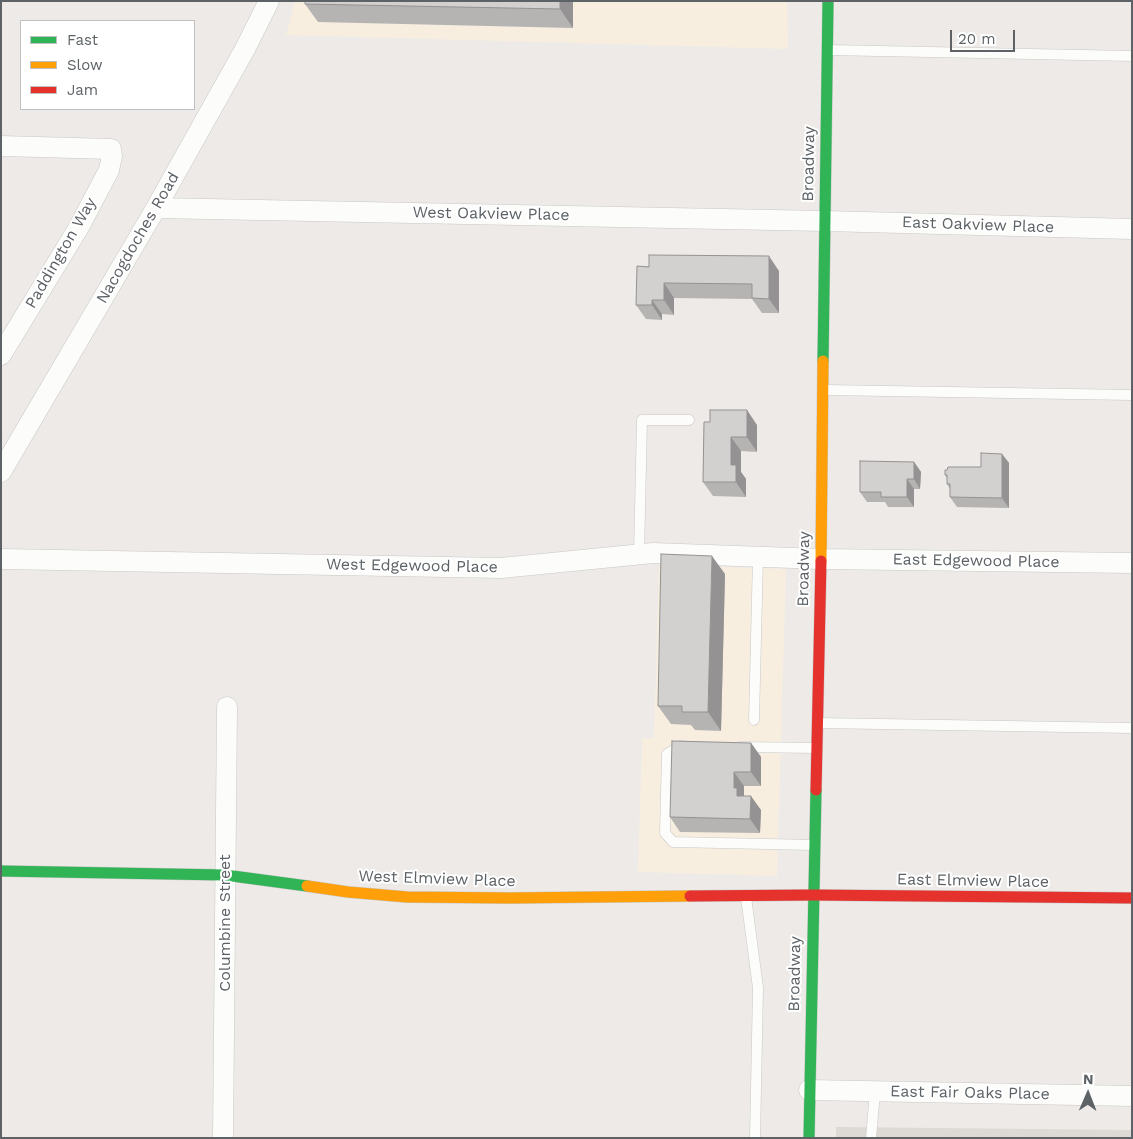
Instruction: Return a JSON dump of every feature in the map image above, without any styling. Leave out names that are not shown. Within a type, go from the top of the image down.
[{"type":"main road","name":"Broadway","points":[[809,1138],[821,559],[828,1]]},
{"type":"main road","name":"West Elmview Place","points":[[1,871],[225,874],[348,892],[407,897],[814,895]]},
{"type":"main road","name":"East Elmview Place","points":[[814,895],[1132,898]]},
{"type":"street","name":"Nacogdoches Road","points":[[1,472],[156,208],[245,49],[269,1]]},
{"type":"street","name":"Paddington Way","points":[[1,146],[111,149],[109,170],[79,227],[1,354]]},
{"type":"street","name":"West Oakview Place","points":[[156,208],[825,221]]},
{"type":"street","name":"East Oakview Place","points":[[825,221],[1132,229]]},
{"type":"street","name":"West Edgewood Place","points":[[1,559],[501,568],[653,553],[821,559]]},
{"type":"street","name":"East Edgewood Place","points":[[821,559],[1132,563]]},
{"type":"street","name":"Columbine Street","points":[[223,1138],[226,707]]},
{"type":"street","name":"East Fair Oaks Place","points":[[809,1090],[1132,1096]]},
{"type":"lane","points":[[827,50],[1132,56]]},
{"type":"lane","points":[[823,390],[1132,395]]},
{"type":"lane","points":[[639,554],[642,420],[689,420]]},
{"type":"lane","points":[[754,720],[758,557]]},
{"type":"lane","points":[[817,723],[1132,728]]},
{"type":"lane","points":[[690,746],[680,746],[667,754],[665,833],[672,842],[815,845]]},
{"type":"lane","points":[[728,747],[817,748]]},
{"type":"lane","points":[[745,896],[758,988],[755,1138]]},
{"type":"lane","points":[[871,1138],[875,1092]]},
{"type":"shaded area","points":[[295,1],[787,1],[788,49],[286,35]]},
{"type":"shaded area","points":[[659,565],[786,569],[777,876],[638,872],[642,738],[654,738]]},
{"type":"shaded area","points":[[836,1127],[1132,1130],[1132,1138],[836,1138]]},
{"type":"building","points":[[305,1],[560,1],[560,9],[305,4]]},
{"type":"building","points":[[649,255],[769,256],[769,299],[752,298],[752,284],[664,283],[664,300],[652,300],[652,305],[636,305],[637,266],[649,267]]},
{"type":"building","points":[[710,410],[747,410],[747,437],[731,437],[731,465],[736,465],[736,482],[703,482],[704,422],[710,422]]},
{"type":"building","points":[[981,453],[1002,454],[1002,498],[950,497],[950,484],[947,484],[945,470],[948,467],[981,467]]},
{"type":"building","points":[[860,461],[914,462],[914,479],[907,479],[907,497],[881,497],[881,492],[860,492]]},
{"type":"building","points":[[661,554],[712,556],[708,712],[682,712],[682,706],[658,706]]},
{"type":"building","points":[[672,741],[751,743],[751,772],[734,772],[734,788],[737,788],[737,796],[751,796],[750,819],[670,817]]},
{"type":"traffic: fast","points":[[823,361],[828,1]]},
{"type":"traffic: fast","points":[[809,1138],[816,790]]},
{"type":"traffic: fast","points":[[1,871],[225,875],[307,886]]},
{"type":"traffic: slow","points":[[821,561],[823,361]]},
{"type":"traffic: slow","points":[[307,886],[407,897],[690,896]]},
{"type":"traffic: jam","points":[[816,790],[821,561]]},
{"type":"traffic: jam","points":[[690,896],[813,895],[1132,898]]}]
